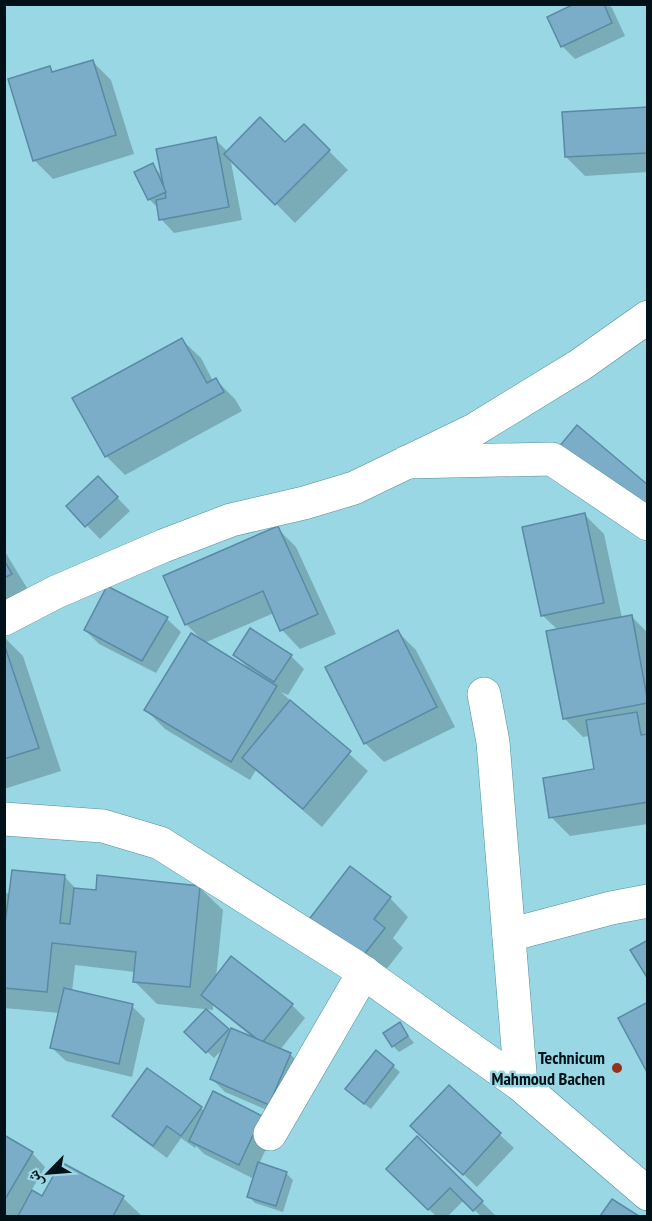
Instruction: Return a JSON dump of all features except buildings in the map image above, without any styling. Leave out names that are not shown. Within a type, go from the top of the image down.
[{"type":"street","points":[[4,619],[57,592],[163,546],[231,520],[354,488],[474,430],[580,365],[648,317]]},
{"type":"street","points":[[406,462],[552,459],[648,524]]},
{"type":"street","points":[[484,694],[493,742],[521,1085]]},
{"type":"street","points":[[4,819],[103,826],[160,843],[364,972],[521,1085],[648,1194]]},
{"type":"street","points":[[509,935],[611,908],[648,901]]},
{"type":"street","points":[[270,1134],[364,972]]},
{"type":"place","name":"Technicum Mahmoud Bachen","points":[[617,1068]]}]
